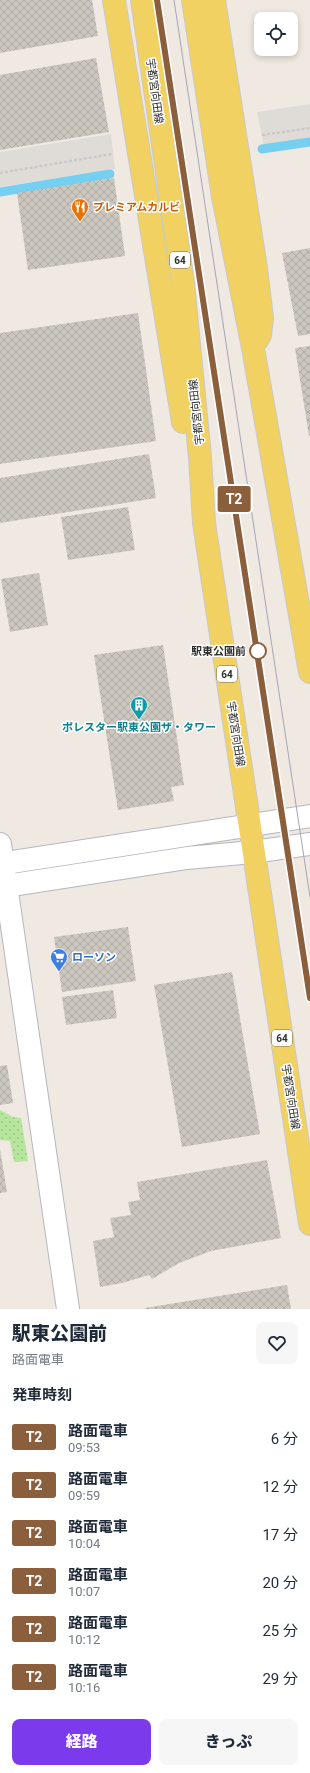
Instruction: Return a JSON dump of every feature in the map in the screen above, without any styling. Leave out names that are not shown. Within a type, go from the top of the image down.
[{"type":"main road","points":[[114,0],[145,181],[189,462],[204,523]]},
{"type":"main road","name":"宇都宮向田線","points":[[142,0],[183,283],[200,457],[204,523],[250,825]]},
{"type":"main road","points":[[193,0],[223,197],[253,348],[310,672]]},
{"type":"main road","points":[[214,0],[256,268],[262,318],[260,335],[253,348]]},
{"type":"main road","name":"64","points":[[250,825],[253,852]]},
{"type":"main road","name":"宇都宮向田線","points":[[253,852],[310,1224]]},
{"type":"street","points":[[68,1309],[3,887],[1,858],[310,816]]},
{"type":"street","points":[[3,887],[187,858],[253,852],[310,844]]},
{"type":"path","points":[[257,136],[310,128]]},
{"type":"path","points":[[0,173],[119,153]]},
{"type":"green space","points":[[0,1110],[13,1117],[21,1118],[28,1161],[14,1162],[10,1141],[0,1140]]},
{"type":"shaded area","points":[[310,104],[310,139],[264,146],[257,112]]},
{"type":"shaded area","points":[[111,134],[115,169],[0,187],[0,152]]},
{"type":"building","points":[[0,0],[92,0],[98,36],[0,53]]},
{"type":"building","points":[[96,58],[109,132],[0,150],[0,75]]},
{"type":"building","points":[[114,178],[125,256],[28,270],[17,193]]},
{"type":"building","points":[[310,248],[310,334],[298,336],[282,253]]},
{"type":"building","points":[[138,313],[156,441],[0,464],[0,333]]},
{"type":"building","points":[[310,346],[310,436],[309,436],[295,348]]},
{"type":"building","points":[[149,454],[156,498],[0,523],[0,478]]},
{"type":"building","points":[[128,507],[135,550],[68,560],[61,517]]},
{"type":"building","points":[[39,573],[48,625],[10,632],[1,579]]},
{"type":"building","name":"ポレスター駅東公園ザ・タワー","points":[[163,645],[184,785],[171,787],[174,801],[118,810],[94,655]]},
{"type":"building","points":[[128,927],[136,981],[62,992],[54,937]]},
{"type":"building","points":[[232,972],[260,1134],[182,1147],[154,985]]},
{"type":"building","points":[[113,990],[117,1018],[66,1025],[62,997]]},
{"type":"building","points":[[7,1065],[13,1103],[0,1105],[0,1066]]},
{"type":"building","points":[[0,1149],[7,1192],[0,1193]]},
{"type":"building","points":[[267,1160],[281,1238],[211,1251],[179,1263],[152,1279],[149,1275],[122,1283],[100,1287],[93,1241],[114,1237],[110,1218],[131,1215],[128,1202],[140,1200],[137,1182]]},
{"type":"building","points":[[287,1285],[291,1309],[145,1309],[145,1308]]},
{"type":"waterway","points":[[262,149],[310,142]]},
{"type":"waterway","points":[[0,192],[110,174]]},
{"type":"tram line","points":[[157,0],[310,998]]},
{"type":"tram line","name":"T2","points":[[157,0],[310,998]]},
{"type":"tram line","points":[[174,0],[310,897]]},
{"type":"place","name":"プレミアムカルビ","points":[[80,222]]},
{"type":"place","name":"駅東公園前","points":[[258,651]]},
{"type":"place","name":"ポレスター駅東公園ザ・タワー","points":[[139,720]]},
{"type":"place","name":"ローソン","points":[[59,972]]}]
